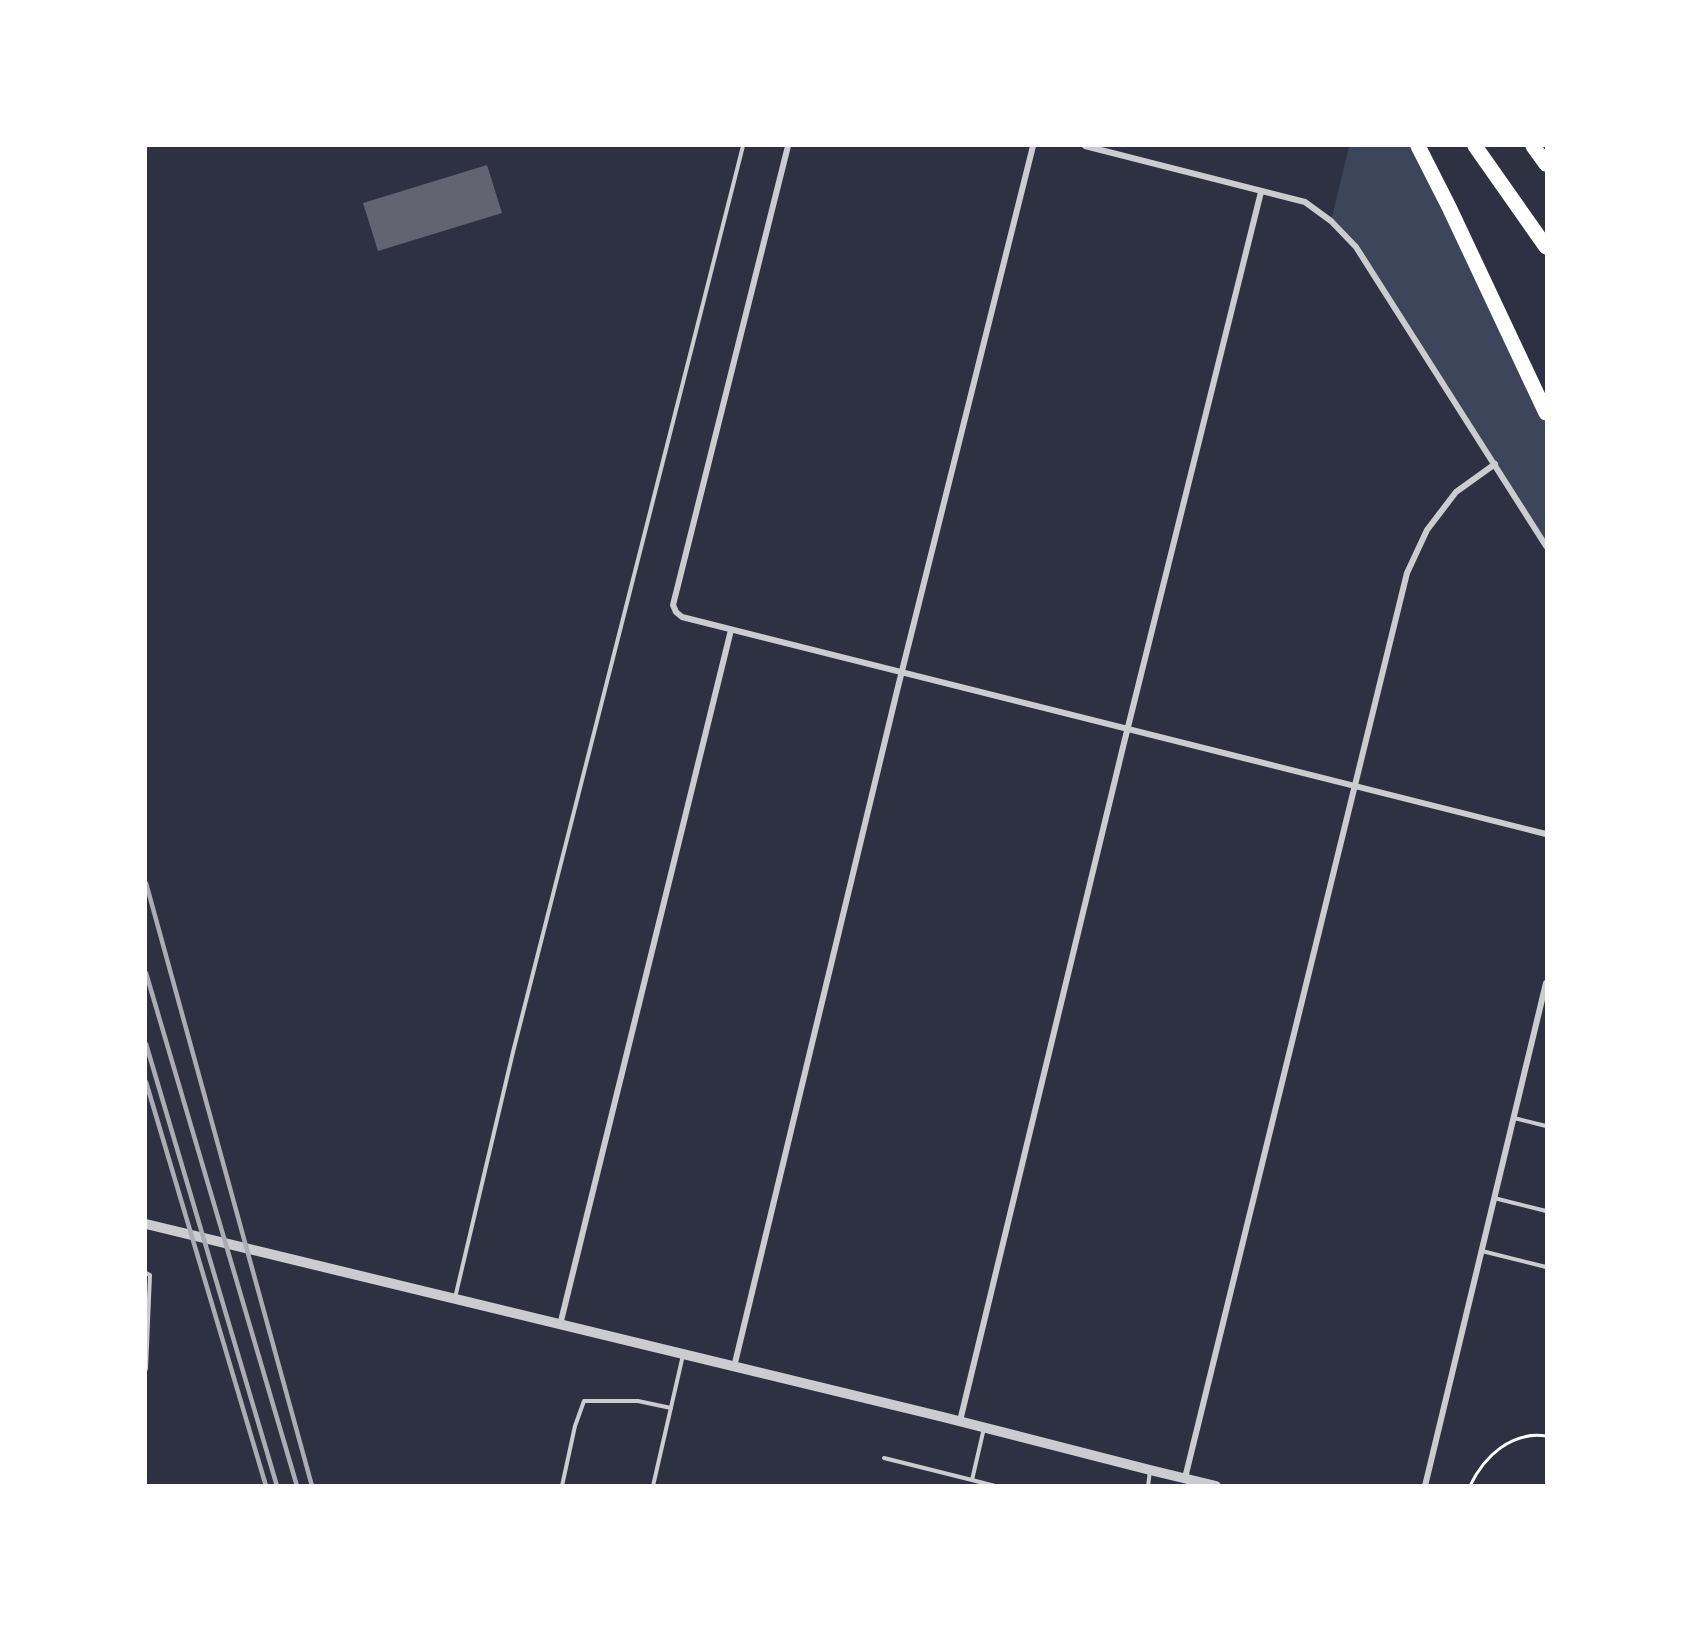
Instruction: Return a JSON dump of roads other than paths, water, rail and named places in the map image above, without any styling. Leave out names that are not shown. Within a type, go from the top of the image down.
[{"type":"highway","points":[[1418,146],[1546,413]]},
{"type":"highway","points":[[1475,146],[1546,247]]},
{"type":"highway","points":[[1533,146],[1546,164]]},
{"type":"street","points":[[788,146],[673,605],[676,612],[682,617],[731,630],[1546,834]]},
{"type":"street","points":[[734,1367],[901,673],[1033,146]]},
{"type":"street","points":[[1085,146],[1305,202],[1331,221],[1356,247],[1546,546]]},
{"type":"street","points":[[960,1422],[1127,730],[1261,192]]},
{"type":"street","points":[[1185,1478],[1407,573],[1426,530],[1456,492],[1495,464]]},
{"type":"street","points":[[560,1325],[731,630]]},
{"type":"street","points":[[1425,1485],[1546,983]]},
{"type":"street","points":[[146,1224],[1216,1485]]},
{"type":"lane","points":[[455,1299],[516,1041],[743,146]]},
{"type":"lane","points":[[1514,1118],[1546,1126]]},
{"type":"lane","points":[[1494,1198],[1546,1211]]},
{"type":"lane","points":[[1481,1251],[1546,1267]]},
{"type":"lane","points":[[146,1273],[150,1275],[146,1369]]},
{"type":"lane","points":[[653,1485],[684,1355]]},
{"type":"lane","points":[[561,1485],[584,1401],[638,1401],[671,1408]]},
{"type":"lane","points":[[972,1480],[984,1427]]},
{"type":"lane","points":[[884,1458],[995,1485]]},
{"type":"lane","points":[[1148,1485],[1150,1470]]},
{"type":"railway","points":[[146,883],[312,1486]]},
{"type":"railway","points":[[146,973],[297,1486]]},
{"type":"railway","points":[[146,1044],[277,1486]]},
{"type":"railway","points":[[146,1082],[266,1486]]}]
